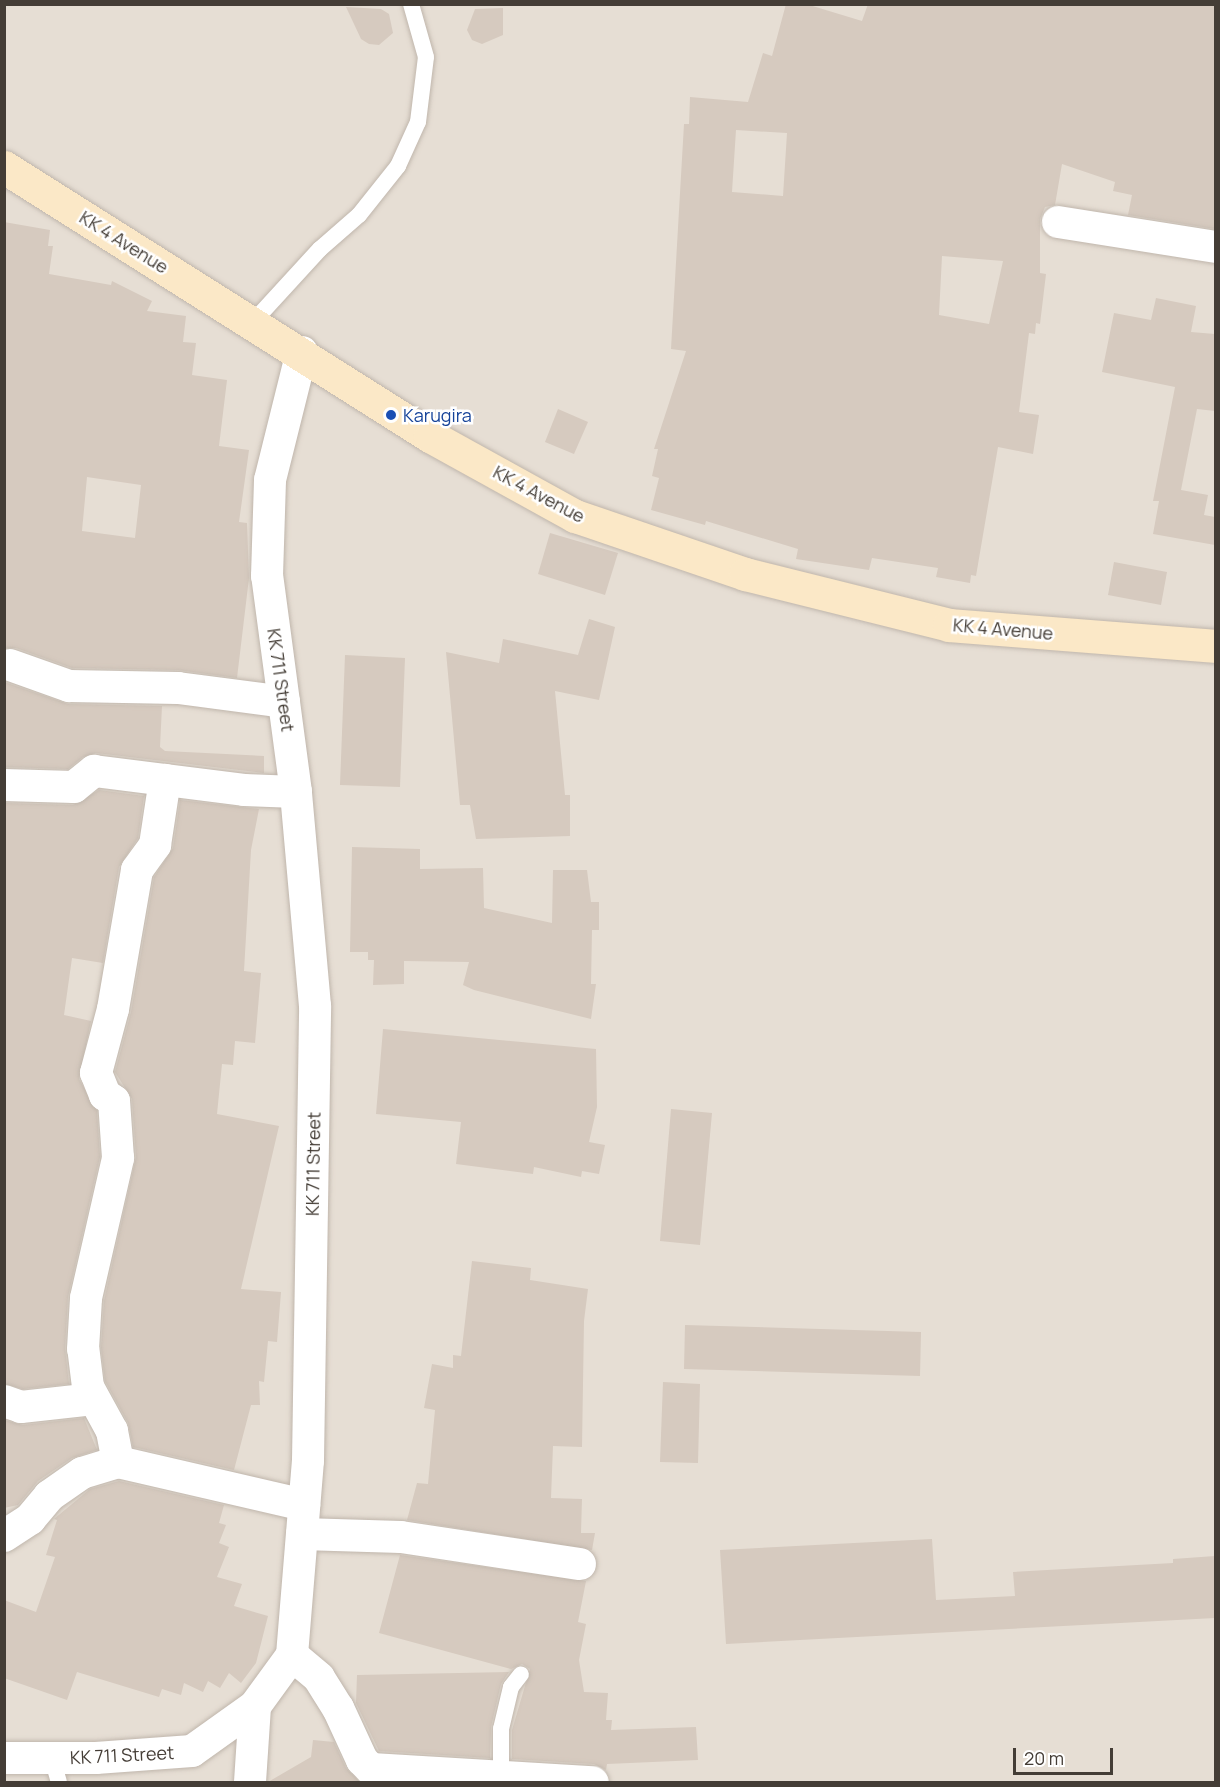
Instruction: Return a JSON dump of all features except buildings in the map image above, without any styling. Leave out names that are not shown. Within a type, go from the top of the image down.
[{"type":"main road","name":"KK 4 Avenue","points":[[4,167],[302,352],[430,436],[575,516],[746,574],[949,625],[1215,646]]},
{"type":"street","points":[[1058,222],[1215,247]]},
{"type":"street","name":"KK 711 Street","points":[[4,1758],[56,1770],[192,1751],[255,1706],[292,1655],[303,1520],[315,1006],[296,792],[267,576],[270,480],[302,352]]},
{"type":"street","points":[[10,665],[69,686],[178,688],[284,702]]},
{"type":"street","points":[[4,785],[74,787],[94,771],[296,792]]},
{"type":"street","points":[[118,1462],[112,1431],[94,1399],[83,1350],[86,1298],[117,1158],[114,1101],[105,1095],[96,1073],[113,1009],[137,870],[155,845],[165,780]]},
{"type":"street","points":[[4,1401],[21,1407],[94,1399]]},
{"type":"street","points":[[4,1536],[30,1519],[49,1496],[82,1473],[118,1462],[303,1520],[400,1537],[580,1563]]},
{"type":"street","points":[[292,1655],[319,1678],[338,1708],[369,1776],[501,1775],[593,1782]]},
{"type":"street","points":[[250,1782],[255,1706]]},
{"type":"lane","points":[[253,322],[320,249],[360,215],[398,166],[418,122],[426,57],[411,4]]},
{"type":"lane","points":[[501,1775],[501,1729],[511,1687],[521,1674]]},
{"type":"shaded area","points":[[5,5],[1215,5],[1215,1782],[5,1782]]},
{"type":"place","name":"Karugira","points":[[391,415]]}]
